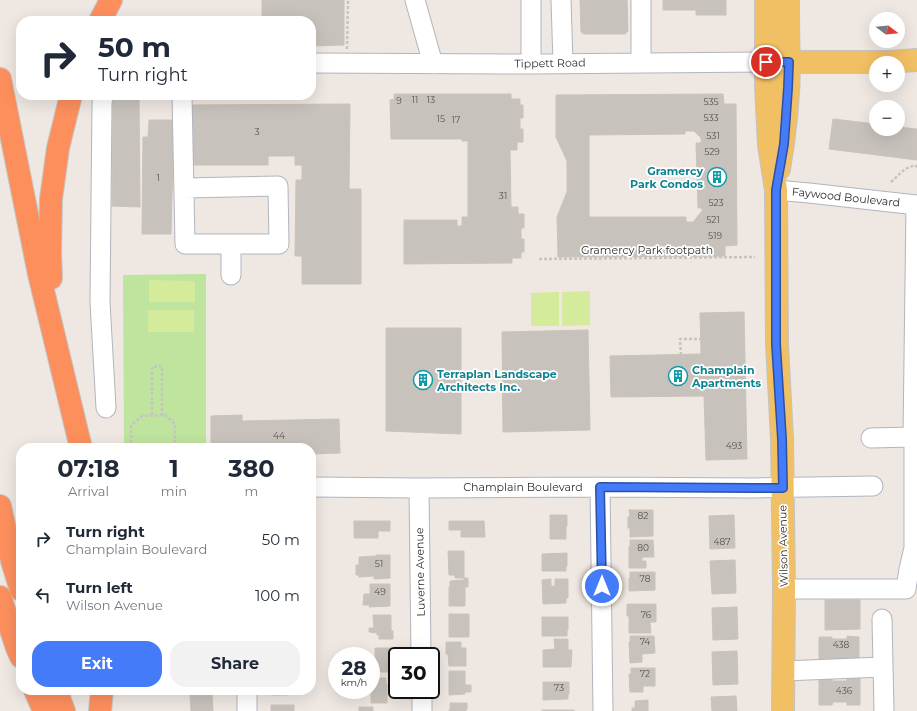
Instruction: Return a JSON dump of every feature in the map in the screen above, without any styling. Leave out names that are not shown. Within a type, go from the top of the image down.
[{"type":"highway","points":[[102,16],[110,0]]},
{"type":"highway","points":[[0,79],[39,274],[80,443]]},
{"type":"highway","points":[[55,341],[51,296],[51,199],[58,148],[70,100]]},
{"type":"highway","points":[[0,506],[16,574]]},
{"type":"highway","points":[[0,597],[16,645]]},
{"type":"highway","points":[[37,695],[44,711]]},
{"type":"highway","points":[[58,695],[64,711]]},
{"type":"main road","name":"Wilson Avenue","points":[[766,0],[766,88],[769,145],[776,190],[776,344],[782,439],[784,589],[783,711]]},
{"type":"main road","name":"Wilson Avenue","points":[[776,190],[784,144],[788,88],[788,0]]},
{"type":"main road","name":"Tippett Road","points":[[766,62],[889,62],[917,60]]},
{"type":"street","points":[[415,0],[433,64]]},
{"type":"street","points":[[531,0],[531,64]]},
{"type":"street","points":[[561,0],[563,63]]},
{"type":"street","points":[[640,0],[641,62]]},
{"type":"street","name":"Tippett Road","points":[[316,63],[531,64],[766,62]]},
{"type":"street","points":[[102,100],[100,302],[106,408]]},
{"type":"street","points":[[182,100],[185,244],[279,244],[278,186],[184,188]]},
{"type":"street","name":"Faywood Boulevard","points":[[776,190],[809,192],[916,205]]},
{"type":"street","points":[[784,589],[906,589],[914,548],[913,437],[916,205]]},
{"type":"street","points":[[231,244],[231,275]]},
{"type":"street","points":[[871,438],[913,437]]},
{"type":"street","name":"Champlain Boulevard","points":[[316,487],[783,488],[873,486]]},
{"type":"street","points":[[600,487],[603,711]]},
{"type":"street","name":"Luverne Avenue","points":[[419,488],[421,647]]},
{"type":"street","points":[[882,619],[884,711]]},
{"type":"street","points":[[783,671],[883,667]]},
{"type":"street","points":[[247,695],[247,711]]},
{"type":"street","points":[[422,699],[422,711]]},
{"type":"path","points":[[347,63],[348,0]]},
{"type":"path","points":[[891,182],[905,169],[915,165],[917,167]]},
{"type":"path","name":"Gramercy Park footpath","points":[[539,259],[755,257]]},
{"type":"path","points":[[681,355],[680,339],[700,339]]},
{"type":"path","points":[[152,415],[152,367],[162,366],[162,415]]},
{"type":"path","points":[[131,443],[131,425],[142,416],[165,415],[175,424],[175,443]]},
{"type":"green space","points":[[206,274],[206,443],[124,443],[123,275]]},
{"type":"green space","points":[[149,280],[195,281],[195,302],[149,302]]},
{"type":"green space","points":[[590,291],[590,325],[562,326],[562,292]]},
{"type":"green space","points":[[559,292],[559,326],[531,326],[531,293]]},
{"type":"green space","points":[[148,310],[194,310],[194,332],[148,332]]},
{"type":"building","points":[[262,0],[344,0],[344,45],[316,46],[316,16],[262,16]]},
{"type":"building","points":[[580,0],[627,0],[628,31],[625,34],[584,34],[581,32]]},
{"type":"building","points":[[663,0],[726,0],[726,15],[696,15],[696,10],[663,10]]},
{"type":"building","points":[[394,94],[511,94],[511,99],[520,99],[520,105],[523,105],[523,118],[520,118],[520,129],[523,129],[523,142],[517,142],[517,150],[510,150],[511,207],[518,207],[518,214],[524,214],[524,228],[521,228],[521,239],[524,239],[524,252],[521,252],[521,258],[512,258],[512,263],[404,264],[404,220],[457,220],[457,226],[462,226],[462,217],[468,217],[468,141],[462,141],[462,139],[391,139],[390,100],[394,99]]},
{"type":"building","name":"Gramercy Park Condos","points":[[723,94],[724,104],[736,104],[737,245],[725,246],[725,256],[558,257],[557,217],[567,192],[567,161],[556,137],[556,95]],"holes":[[[685,131],[694,131],[701,138],[701,143],[696,143],[698,208],[702,208],[702,211],[693,222],[686,222],[686,217],[589,217],[589,135],[685,134]]]},
{"type":"building","points":[[113,100],[139,100],[140,207],[112,206]]},
{"type":"building","points":[[350,104],[349,189],[361,189],[361,284],[302,284],[302,256],[295,256],[296,180],[302,180],[302,165],[295,165],[295,156],[268,156],[268,165],[190,165],[190,105]]},
{"type":"building","points":[[833,119],[869,123],[869,136],[905,136],[905,128],[917,129],[917,160],[829,149]]},
{"type":"building","points":[[149,120],[174,120],[171,234],[142,234],[143,137],[148,137]]},
{"type":"building","name":"Champlain Apartments","points":[[744,312],[747,459],[706,460],[704,396],[611,397],[610,356],[701,354],[700,313]]},
{"type":"building","name":"Terraplan Landscape Architects Inc.","points":[[386,328],[461,328],[461,434],[386,431]]},
{"type":"building","points":[[588,330],[590,430],[503,432],[502,332]]},
{"type":"building","points":[[242,415],[242,421],[339,419],[340,453],[316,454],[316,443],[211,443],[211,416]]},
{"type":"building","points":[[629,510],[653,510],[653,536],[630,537],[630,528],[628,528],[628,517],[630,516]]},
{"type":"building","points":[[550,515],[567,515],[566,539],[550,539]]},
{"type":"building","points":[[734,515],[735,548],[710,549],[709,516]]},
{"type":"building","points":[[354,521],[390,521],[390,531],[378,531],[378,538],[354,538]]},
{"type":"building","points":[[449,521],[484,521],[485,537],[461,537],[461,530],[449,530]]},
{"type":"building","points":[[630,540],[653,540],[654,557],[642,557],[642,561],[646,561],[646,568],[629,568]]},
{"type":"building","points":[[448,551],[464,551],[464,578],[455,578],[455,575],[449,575]]},
{"type":"building","points":[[567,553],[566,571],[542,571],[542,554]]},
{"type":"building","points":[[390,555],[390,578],[374,579],[374,576],[359,577],[359,575],[356,575],[356,565],[359,565],[359,557]]},
{"type":"building","points":[[735,560],[736,593],[712,594],[710,561]]},
{"type":"building","points":[[630,572],[655,572],[655,590],[629,591]]},
{"type":"building","points":[[464,578],[468,578],[468,587],[465,587],[465,606],[449,606],[450,581],[464,580]]},
{"type":"building","points":[[551,579],[551,586],[555,586],[555,579],[568,579],[568,598],[566,598],[566,603],[543,604],[542,580]]},
{"type":"building","points":[[370,584],[390,584],[390,606],[369,607],[370,605],[363,605],[364,594],[370,594]]},
{"type":"building","points":[[825,600],[860,600],[860,610],[825,611]]},
{"type":"building","points":[[627,604],[656,604],[656,622],[650,622],[651,633],[629,633]]},
{"type":"building","points":[[737,607],[738,639],[713,640],[712,608]]},
{"type":"building","points":[[860,610],[860,619],[825,619],[825,611]]},
{"type":"building","points":[[449,614],[469,614],[469,637],[449,637]]},
{"type":"building","points":[[373,615],[391,615],[391,631],[393,631],[393,639],[379,639],[379,635],[377,635],[377,633],[369,632],[369,628],[374,628]]},
{"type":"building","points":[[542,617],[568,617],[567,636],[542,636]]},
{"type":"building","points":[[825,619],[860,619],[860,629],[825,630]]},
{"type":"building","points":[[630,636],[654,636],[655,653],[642,654],[642,662],[630,663]]},
{"type":"building","points":[[847,636],[859,637],[859,664],[819,663],[819,637],[847,639]]},
{"type":"building","points":[[554,639],[568,639],[568,650],[572,650],[571,667],[543,667],[543,650],[555,649]]},
{"type":"building","points":[[446,642],[461,642],[461,648],[466,648],[466,666],[449,666],[448,654],[446,654]]},
{"type":"building","points":[[380,648],[388,648],[388,672],[380,672]]},
{"type":"building","points":[[737,651],[738,684],[713,685],[712,652]]},
{"type":"building","points":[[631,668],[655,668],[655,686],[643,686],[643,692],[630,692],[629,674],[631,674]]},
{"type":"building","points":[[449,671],[465,671],[465,685],[471,685],[471,692],[449,695]]},
{"type":"building","points":[[380,678],[386,678],[387,703],[371,703],[371,699],[380,699]]},
{"type":"building","points":[[819,678],[832,678],[832,681],[847,681],[847,678],[860,678],[860,705],[847,705],[847,702],[833,702],[832,705],[819,705]]},
{"type":"building","points":[[543,682],[569,682],[568,699],[543,700]]},
{"type":"building","points":[[190,695],[212,695],[213,711],[191,711]]},
{"type":"building","points":[[736,696],[737,711],[712,711],[711,697]]},
{"type":"building","points":[[648,700],[648,711],[632,711],[632,708],[635,708],[635,701]]},
{"type":"building","points":[[450,703],[467,703],[467,709],[466,711],[449,711]]},
{"type":"building","points":[[271,705],[294,705],[294,711],[271,711]]},
{"type":"building","points":[[359,707],[373,707],[373,711],[359,711]]},
{"type":"building","points":[[574,710],[574,711],[542,711]]},
{"type":"place","name":"Gramercy Park Condos","points":[[717,177]]},
{"type":"place","name":"Champlain Apartments","points":[[678,376]]},
{"type":"place","name":"Terraplan Landscape Architects Inc.","points":[[423,380]]},
{"type":"route","points":[[602,586],[600,487],[783,488],[782,439],[776,344],[776,190],[784,144],[789,62],[766,62]]}]
